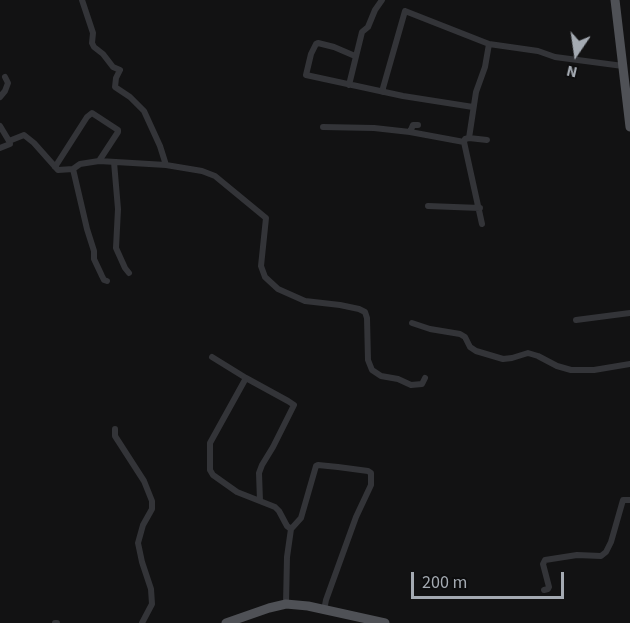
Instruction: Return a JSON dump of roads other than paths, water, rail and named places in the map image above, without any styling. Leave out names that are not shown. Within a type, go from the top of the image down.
[{"type":"main road","points":[[615,0],[630,127]]},
{"type":"main road","points":[[226,623],[286,604],[308,606],[385,623]]},
{"type":"street","points":[[82,0],[93,33],[94,47],[113,67],[120,70],[115,87],[130,97],[144,111],[166,165]]},
{"type":"street","points":[[349,85],[362,33],[368,27],[382,0]]},
{"type":"street","points":[[383,92],[382,88],[405,10],[489,44],[538,51],[555,57],[623,66]]},
{"type":"street","points":[[355,56],[318,43],[311,54],[306,75],[403,96],[473,107]]},
{"type":"street","points":[[482,224],[467,140],[476,92],[485,67],[489,44]]},
{"type":"street","points":[[0,97],[8,83],[5,77]]},
{"type":"street","points":[[55,167],[87,117],[92,114],[118,130],[99,161]]},
{"type":"street","points":[[410,132],[413,125],[418,125]]},
{"type":"street","points":[[0,126],[9,141]]},
{"type":"street","points":[[323,127],[374,128],[467,140],[487,140]]},
{"type":"street","points":[[0,148],[10,144],[9,141],[24,135],[58,170],[73,169],[80,164],[99,161],[166,165],[202,171],[215,176],[266,218],[261,266],[265,277],[278,289],[305,301],[360,309],[365,312],[368,360],[372,370],[381,376],[398,379],[411,385],[422,384],[425,378]]},
{"type":"street","points":[[114,162],[118,209],[117,248],[129,273]]},
{"type":"street","points":[[73,169],[94,250],[94,259],[104,280],[107,281]]},
{"type":"street","points":[[428,206],[480,208]]},
{"type":"street","points":[[576,320],[630,313]]},
{"type":"street","points":[[412,323],[430,329],[460,334],[476,351],[503,359],[528,353],[571,370],[594,370],[630,364]]},
{"type":"street","points":[[212,357],[294,405],[259,473],[260,501]]},
{"type":"street","points":[[246,378],[210,443],[210,470],[213,475],[237,492],[275,507],[291,529]]},
{"type":"street","points":[[116,429],[115,436],[144,481],[152,501],[152,508],[143,525],[138,543],[151,589],[152,604],[142,623]]},
{"type":"street","points":[[286,604],[287,557],[291,529],[301,518],[316,466],[368,471],[372,473],[371,484],[356,517],[324,610]]},
{"type":"street","points":[[544,590],[549,587],[543,564],[545,560],[577,555],[601,556],[611,542],[624,500],[630,500]]}]
